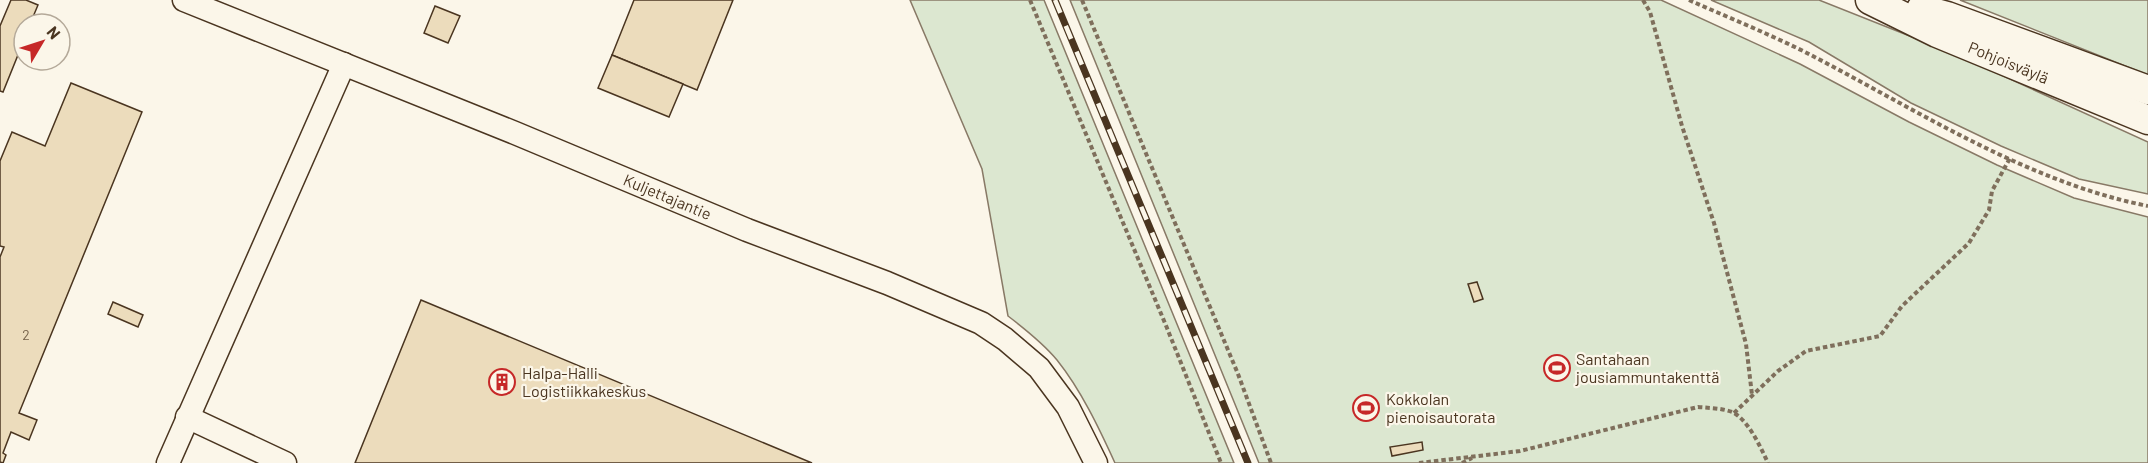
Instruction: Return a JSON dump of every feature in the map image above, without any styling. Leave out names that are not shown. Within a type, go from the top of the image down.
[{"type":"main road","name":"Pohjoisväylä","points":[[1870,0],[1937,33],[2148,120]]},
{"type":"main road","name":"Pohjoisväylä","points":[[1885,0],[1947,16],[2148,90]]},
{"type":"street","name":"Kuljettajantie","points":[[184,0],[981,323],[1005,339],[1039,368],[1068,407],[1096,463]]},
{"type":"street","points":[[168,463],[344,64]]},
{"type":"street","points":[[187,417],[285,463]]},
{"type":"path","points":[[1030,0],[1221,463]]},
{"type":"path","points":[[1082,0],[1238,374],[1271,463]]},
{"type":"path","points":[[1643,0],[1650,12],[1682,126],[1714,223],[1746,344],[1752,395]]},
{"type":"path","points":[[1689,0],[1803,51],[1912,110],[2010,158],[2074,186],[2148,206]]},
{"type":"path","points":[[1734,413],[1778,371],[1806,351],[1880,336],[1902,306],[1970,243],[1989,210],[1992,191],[2010,158]]},
{"type":"path","points":[[1419,463],[1520,452],[1698,407],[1718,408],[1734,413],[1755,436],[1768,463]]},
{"type":"path","points":[[1462,463],[1477,456]]},
{"type":"green space","points":[[910,0],[1044,0],[1234,463],[1115,463],[1089,410],[1066,372],[1046,348],[1008,316],[982,169]]},
{"type":"green space","points":[[1070,0],[1661,0],[1800,64],[1909,122],[1997,165],[2074,198],[2148,217],[2148,463],[1259,463]]},
{"type":"green space","points":[[1711,0],[1819,0],[1955,54],[2148,142],[2148,194],[2079,179],[2001,146],[1911,103],[1809,42]]},
{"type":"green space","points":[[1960,0],[2148,0],[2148,75]]},
{"type":"building","points":[[11,0],[26,0],[38,5],[35,12],[12,12],[12,70],[3,92],[0,91],[0,26]]},
{"type":"building","points":[[634,0],[733,0],[697,90],[612,55]]},
{"type":"building","points":[[435,6],[460,16],[448,43],[424,33]]},
{"type":"building","points":[[612,55],[683,84],[669,117],[598,88]]},
{"type":"building","points":[[71,83],[142,112],[19,413],[37,420],[29,440],[11,432],[3,453],[6,455],[3,463],[0,462],[0,257],[4,247],[0,246],[0,161],[12,132],[45,146]]},
{"type":"building","points":[[1477,282],[1483,299],[1474,302],[1468,284]]},
{"type":"building","name":"Halpa-Halli Logistiikkakeskus","points":[[421,300],[812,463],[355,463]]},
{"type":"building","points":[[113,302],[143,315],[138,327],[108,314]]},
{"type":"building","points":[[1422,442],[1423,450],[1392,456],[1390,447]]},
{"type":"railway","points":[[1055,0],[1248,463]]},
{"type":"place","name":"Santahaan jousiammuntakenttä","points":[[1557,368]]},
{"type":"place","name":"Halpa-Halli Logistiikkakeskus","points":[[502,382]]},
{"type":"place","name":"Kokkolan pienoisautorata","points":[[1366,408]]}]
